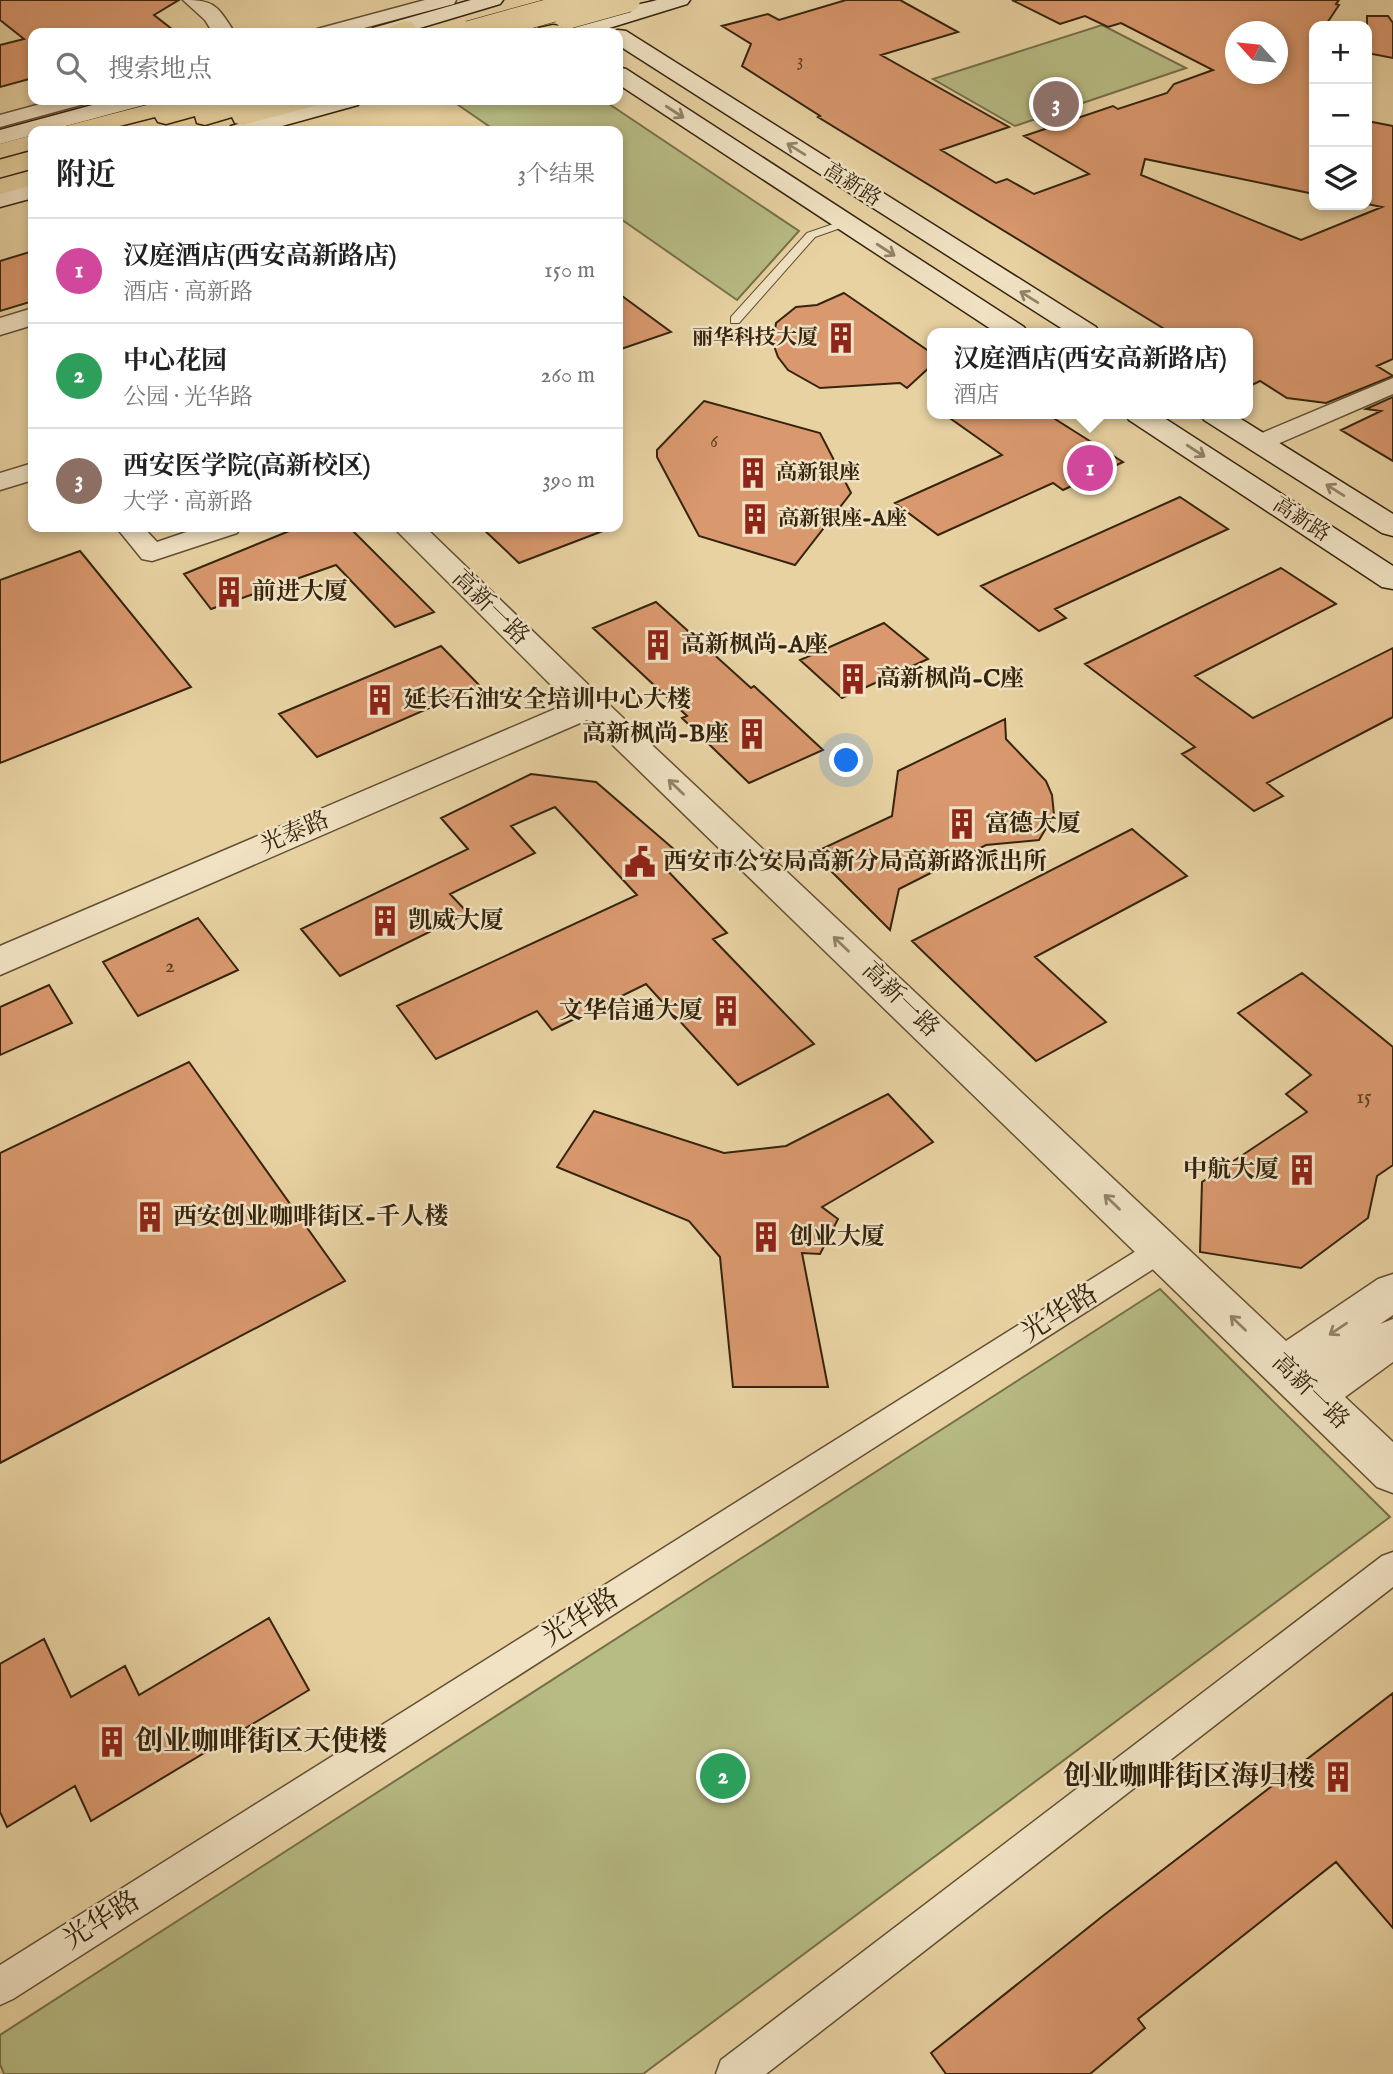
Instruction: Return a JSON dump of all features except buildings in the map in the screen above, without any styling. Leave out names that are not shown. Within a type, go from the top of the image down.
[{"type":"highway","points":[[487,28],[589,0]]},
{"type":"highway","points":[[526,28],[628,0]]},
{"type":"highway","points":[[93,126],[172,105]]},
{"type":"highway","points":[[132,126],[209,105]]},
{"type":"highway","points":[[173,126],[250,105]]},
{"type":"highway","points":[[216,126],[292,105]]},
{"type":"highway","points":[[0,151],[28,143]]},
{"type":"highway","points":[[2,182],[28,158]]},
{"type":"highway","points":[[2,182],[28,168]]},
{"type":"highway","points":[[2,182],[28,178]]},
{"type":"main road","points":[[193,0],[213,16],[221,28]]},
{"type":"main road","points":[[405,28],[493,0]]},
{"type":"main road","points":[[507,0],[545,28]]},
{"type":"main road","name":"高新路","points":[[558,0],[605,28]]},
{"type":"main road","points":[[617,28],[680,0]]},
{"type":"main road","name":"高新路","points":[[623,39],[1079,328]]},
{"type":"main road","name":"高新路","points":[[623,77],[1007,328]]},
{"type":"main road","points":[[38,126],[117,105]]},
{"type":"main road","points":[[257,126],[332,105]]},
{"type":"main road","points":[[0,136],[28,129]]},
{"type":"main road","points":[[2,182],[28,189]]},
{"type":"main road","points":[[0,327],[28,318]]},
{"type":"main road","name":"高新路","points":[[1147,419],[1393,580]]},
{"type":"main road","name":"高新路","points":[[1222,419],[1393,527]]},
{"type":"main road","name":"高新一路","points":[[413,532],[591,706],[1393,1472]]},
{"type":"main road","name":"光泰路","points":[[0,961],[591,706]]},
{"type":"main road","points":[[1299,1381],[1393,1292]]},
{"type":"main road","points":[[1299,1381],[1393,1338]]},
{"type":"street","points":[[343,28],[447,0]]},
{"type":"street","points":[[0,121],[59,105]]},
{"type":"street","points":[[1259,443],[1393,385]]},
{"type":"street","points":[[0,482],[28,473]]},
{"type":"street","points":[[133,532],[152,553],[213,532]]},
{"type":"street","name":"光华路","points":[[0,1986],[1162,1249]]},
{"type":"street","points":[[735,2074],[1393,1567]]},
{"type":"lane","points":[[735,320],[811,235],[845,223]]},
{"type":"green space","points":[[1102,25],[1186,68],[1015,126],[933,79]]},
{"type":"green space","points":[[458,105],[610,105],[799,231],[737,300],[623,220],[623,126],[489,126]]},
{"type":"green space","points":[[1160,1289],[1390,1517],[643,2074],[4,2074],[0,2064],[0,2035]]},
{"type":"place","name":"西安医学院(高新校区)","points":[[1056,104]]},
{"type":"place","name":"丽华科技大厦","points":[[841,338]]},
{"type":"place","name":"汉庭酒店(西安高新路店)","points":[[1090,468]]},
{"type":"place","name":"高新银座","points":[[753,473]]},
{"type":"place","name":"高新银座-A座","points":[[755,519]]},
{"type":"place","name":"前进大厦","points":[[229,592]]},
{"type":"place","name":"高新枫尚-A座","points":[[658,645]]},
{"type":"place","name":"高新枫尚-C座","points":[[853,679]]},
{"type":"place","name":"延长石油安全培训中心大楼","points":[[380,700]]},
{"type":"place","name":"高新枫尚-B座","points":[[752,734]]},
{"type":"place","name":"富德大厦","points":[[962,824]]},
{"type":"place","name":"西安市公安局高新分局高新路派出所","points":[[640,862]]},
{"type":"place","name":"凯威大厦","points":[[385,921]]},
{"type":"place","name":"文华信通大厦","points":[[726,1011]]},
{"type":"place","name":"中航大厦","points":[[1302,1170]]},
{"type":"place","name":"西安创业咖啡街区-千人楼","points":[[150,1217]]},
{"type":"place","name":"创业大厦","points":[[766,1237]]},
{"type":"place","name":"创业咖啡街区天使楼","points":[[112,1742]]},
{"type":"place","name":"中心花园","points":[[723,1776]]},
{"type":"place","name":"创业咖啡街区海归楼","points":[[1338,1777]]}]
